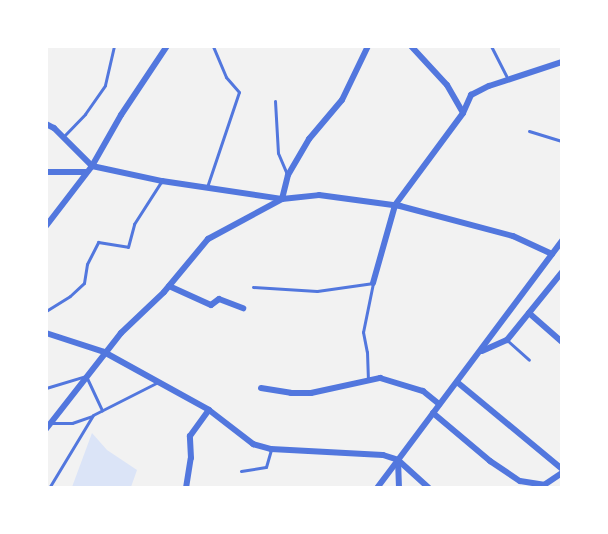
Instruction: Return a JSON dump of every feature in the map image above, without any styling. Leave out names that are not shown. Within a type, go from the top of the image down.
[{"type":"street","points":[[46,226],[92,165],[121,115],[167,46]]},
{"type":"street","points":[[48,425],[104,352],[169,286],[208,239],[282,199],[288,176],[309,139],[342,100],[368,46]]},
{"type":"street","points":[[411,46],[447,85],[463,113]]},
{"type":"street","points":[[373,283],[395,205],[463,113],[471,95],[561,62]]},
{"type":"street","points":[[46,124],[92,165],[162,181],[282,199],[319,195],[395,205],[513,236],[552,254]]},
{"type":"street","points":[[46,172],[86,172]]},
{"type":"street","points":[[377,488],[561,241]]},
{"type":"street","points":[[481,351],[507,340],[561,272]]},
{"type":"street","points":[[169,286],[211,305],[219,299],[243,308]]},
{"type":"street","points":[[529,313],[561,342]]},
{"type":"street","points":[[46,333],[104,352],[209,410],[253,444],[271,449],[383,455],[398,460],[429,488]]},
{"type":"street","points":[[261,388],[291,393],[310,393],[380,378],[423,391],[440,404]]},
{"type":"street","points":[[433,413],[490,461],[520,482],[544,485],[561,471],[457,382]]},
{"type":"street","points":[[186,488],[191,458],[190,436],[209,410]]},
{"type":"street","points":[[398,460],[399,488]]},
{"type":"lane","points":[[63,137],[85,114],[105,85],[114,46]]},
{"type":"lane","points":[[207,187],[239,92],[226,77],[213,46]]},
{"type":"lane","points":[[491,46],[508,81]]},
{"type":"lane","points":[[274,101],[278,153],[288,176]]},
{"type":"lane","points":[[529,131],[561,141]]},
{"type":"lane","points":[[46,311],[70,296],[84,283],[87,264],[98,242],[128,247],[134,224],[162,181]]},
{"type":"lane","points":[[253,287],[317,291],[373,283],[363,332],[367,352],[368,379]]},
{"type":"lane","points":[[507,340],[530,360]]},
{"type":"lane","points":[[46,388],[86,376],[102,410]]},
{"type":"lane","points":[[48,425],[72,423],[93,415],[159,382]]},
{"type":"lane","points":[[49,488],[93,415]]},
{"type":"lane","points":[[241,471],[266,466],[271,449]]},
{"type":"shaded area","points":[[92,433],[107,450],[137,470],[131,487],[72,487]]}]
